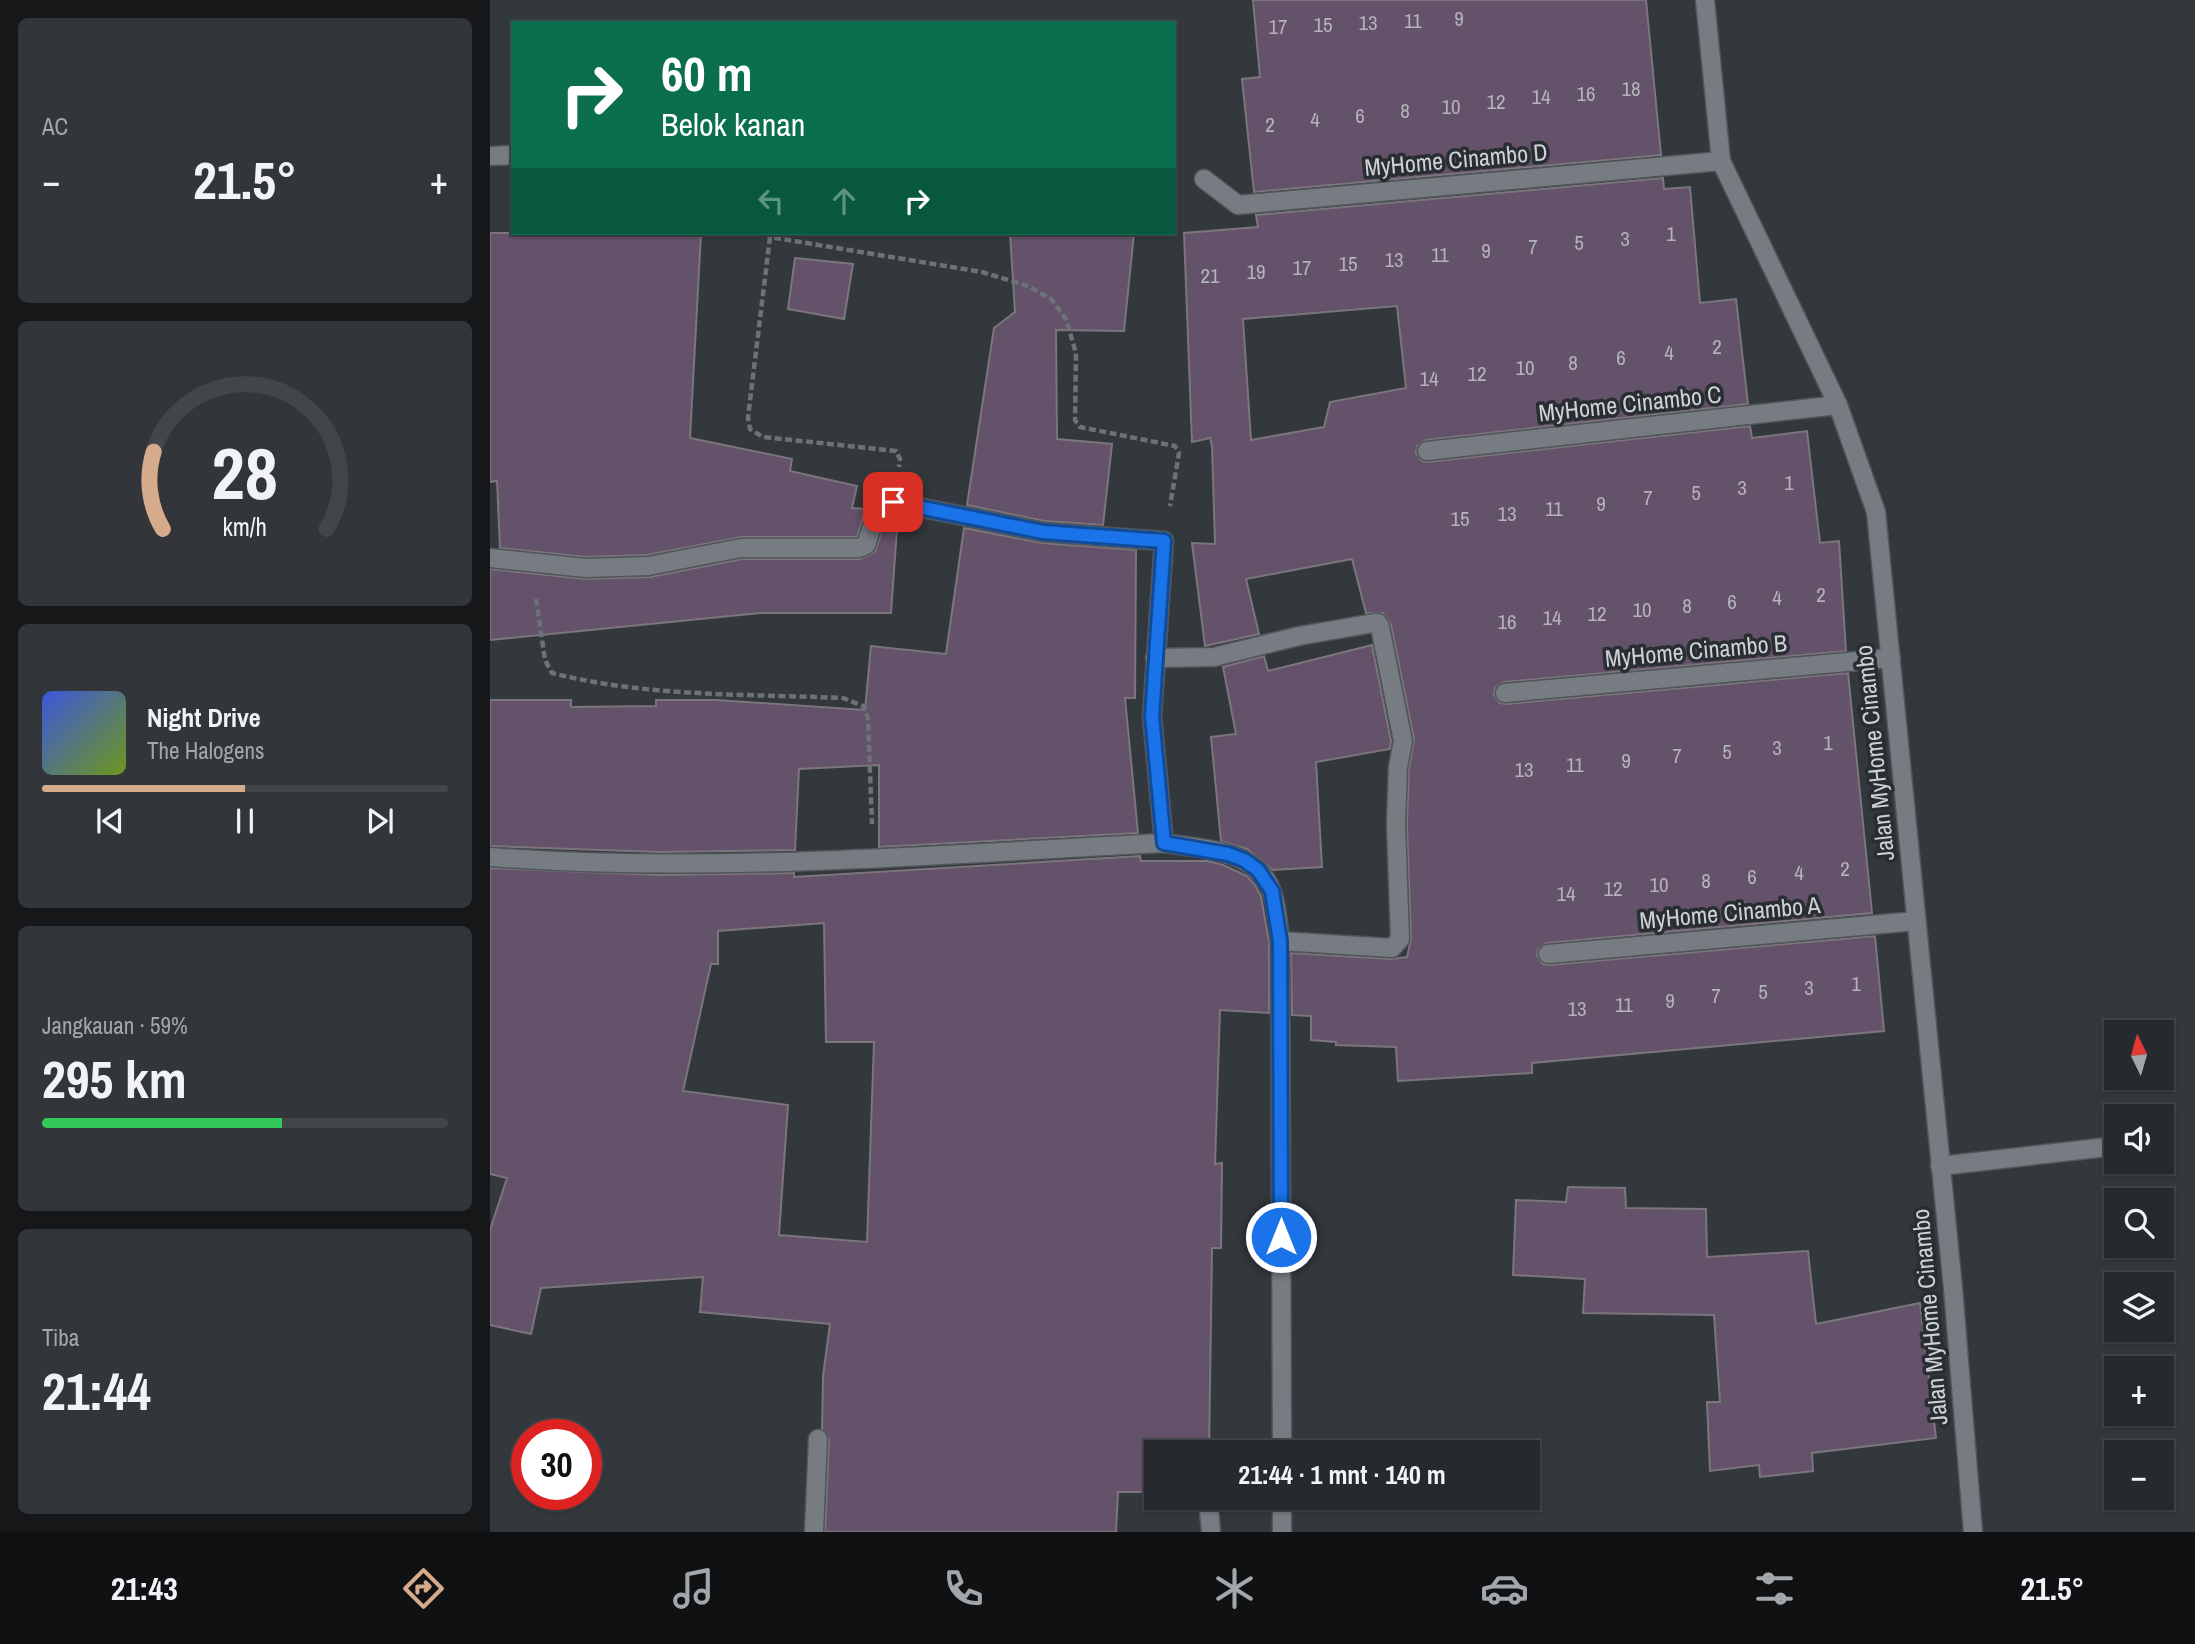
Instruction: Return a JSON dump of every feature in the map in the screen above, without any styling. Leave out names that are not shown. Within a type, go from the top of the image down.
[{"type":"street","name":"Jalan MyHome Cinambo","points":[[1705,0],[1721,161],[1838,405],[1876,512],[1973,1532]]},
{"type":"street","points":[[490,156],[511,155]]},
{"type":"street","name":"MyHome Cinambo D","points":[[1204,179],[1238,205],[1721,161]]},
{"type":"street","name":"MyHome Cinambo C","points":[[1427,451],[1838,405]]},
{"type":"street","points":[[490,558],[514,558],[532,564],[586,568],[648,566],[741,548],[859,548],[866,545],[877,511],[893,502],[1043,532],[1164,541],[1152,716],[1164,843]]},
{"type":"street","points":[[1155,658],[1214,657],[1298,636],[1378,623],[1380,627],[1403,741],[1398,767],[1396,824],[1400,939],[1392,948],[1280,941]]},
{"type":"street","name":"MyHome Cinambo B","points":[[1505,693],[1891,657]]},
{"type":"street","points":[[490,857],[642,865],[873,858],[1164,843],[1228,854],[1258,870],[1272,891],[1280,941],[1282,1440]]},
{"type":"street","name":"MyHome Cinambo A","points":[[1548,954],[1916,921]]},
{"type":"street","points":[[1940,1166],[2104,1147]]},
{"type":"street","points":[[814,1532],[818,1439]]},
{"type":"street","points":[[1209,1510],[1212,1532]]},
{"type":"street","points":[[1282,1510],[1282,1532]]},
{"type":"path","points":[[893,502],[900,459],[896,451],[763,437],[750,429],[748,417],[768,235],[982,272],[1028,286],[1051,299],[1066,319],[1076,354],[1074,412],[1080,427],[1166,442],[1175,446],[1179,453],[1164,541]]},
{"type":"path","points":[[532,564],[540,634],[545,660],[552,673],[584,681],[684,691],[843,698],[863,706],[868,718],[873,858]]},
{"type":"building","points":[[1253,0],[1646,0],[1661,155],[1254,192],[1242,79],[1260,77]]},
{"type":"building","points":[[1663,178],[1664,189],[1690,187],[1700,303],[1736,299],[1748,404],[1426,440],[1417,446],[1416,453],[1422,461],[1428,462],[1750,426],[1752,438],[1807,431],[1820,543],[1839,541],[1846,651],[1504,682],[1495,688],[1494,695],[1500,703],[1506,704],[1848,673],[1872,913],[1547,943],[1538,949],[1537,956],[1543,964],[1549,965],[1875,936],[1884,1031],[1532,1063],[1532,1073],[1398,1081],[1396,1047],[1336,1045],[1336,1042],[1311,1040],[1311,1016],[1292,1015],[1291,953],[1391,959],[1407,957],[1411,939],[1407,824],[1409,768],[1414,739],[1391,625],[1383,613],[1366,613],[1352,559],[1246,579],[1259,634],[1205,646],[1192,543],[1215,544],[1212,446],[1210,438],[1192,442],[1184,233],[1258,227],[1256,215]],"holes":[[[1397,306],[1406,388],[1330,402],[1324,427],[1251,440],[1243,319]]]},
{"type":"building","points":[[490,233],[701,235],[690,438],[792,459],[790,471],[857,486],[852,508],[866,509],[857,537],[741,537],[647,555],[586,557],[500,548],[497,481],[490,482]]},
{"type":"building","points":[[1010,235],[1134,235],[1124,331],[1056,330],[1057,439],[1112,444],[1103,525],[1045,521],[967,505],[994,328],[1015,312]]},
{"type":"building","points":[[795,258],[853,264],[844,319],[788,309]]},
{"type":"building","points":[[898,515],[891,613],[760,613],[490,640],[490,569],[586,579],[650,577],[742,559],[860,559],[875,552],[886,519]]},
{"type":"building","points":[[964,528],[1042,543],[1136,550],[1135,698],[1125,698],[1138,833],[879,847],[879,765],[799,769],[795,850],[659,852],[490,846],[490,700],[571,700],[571,707],[656,706],[656,700],[717,700],[865,710],[871,646],[946,654]]},
{"type":"building","points":[[1372,645],[1391,741],[1390,749],[1316,762],[1322,867],[1273,870],[1247,849],[1221,841],[1211,737],[1236,734],[1223,667],[1264,656],[1268,671]]},
{"type":"building","points":[[1140,856],[1141,861],[1208,861],[1223,865],[1247,876],[1261,896],[1269,942],[1269,1013],[1220,1010],[1215,1164],[1222,1163],[1221,1248],[1212,1248],[1209,1440],[1144,1440],[1144,1492],[1118,1492],[1116,1532],[825,1532],[829,1439],[822,1429],[823,1376],[830,1324],[700,1312],[703,1277],[541,1288],[531,1334],[490,1325],[490,1230],[507,1178],[490,1174],[490,868],[659,875],[794,873],[794,877]],"holes":[[[824,923],[826,1042],[874,1042],[867,1242],[779,1235],[788,1105],[683,1091],[711,964],[718,964],[718,931]]]},
{"type":"building","points":[[1568,1187],[1625,1188],[1626,1208],[1706,1209],[1707,1257],[1808,1251],[1816,1324],[1920,1303],[1936,1438],[1812,1453],[1813,1471],[1760,1477],[1759,1465],[1710,1471],[1707,1402],[1720,1402],[1714,1315],[1583,1313],[1585,1279],[1513,1275],[1516,1200],[1566,1202]]},
{"type":"route","points":[[893,502],[1043,532],[1164,541],[1152,716],[1164,843],[1228,854],[1244,860],[1258,870],[1272,891],[1280,941],[1281,1237]]}]
